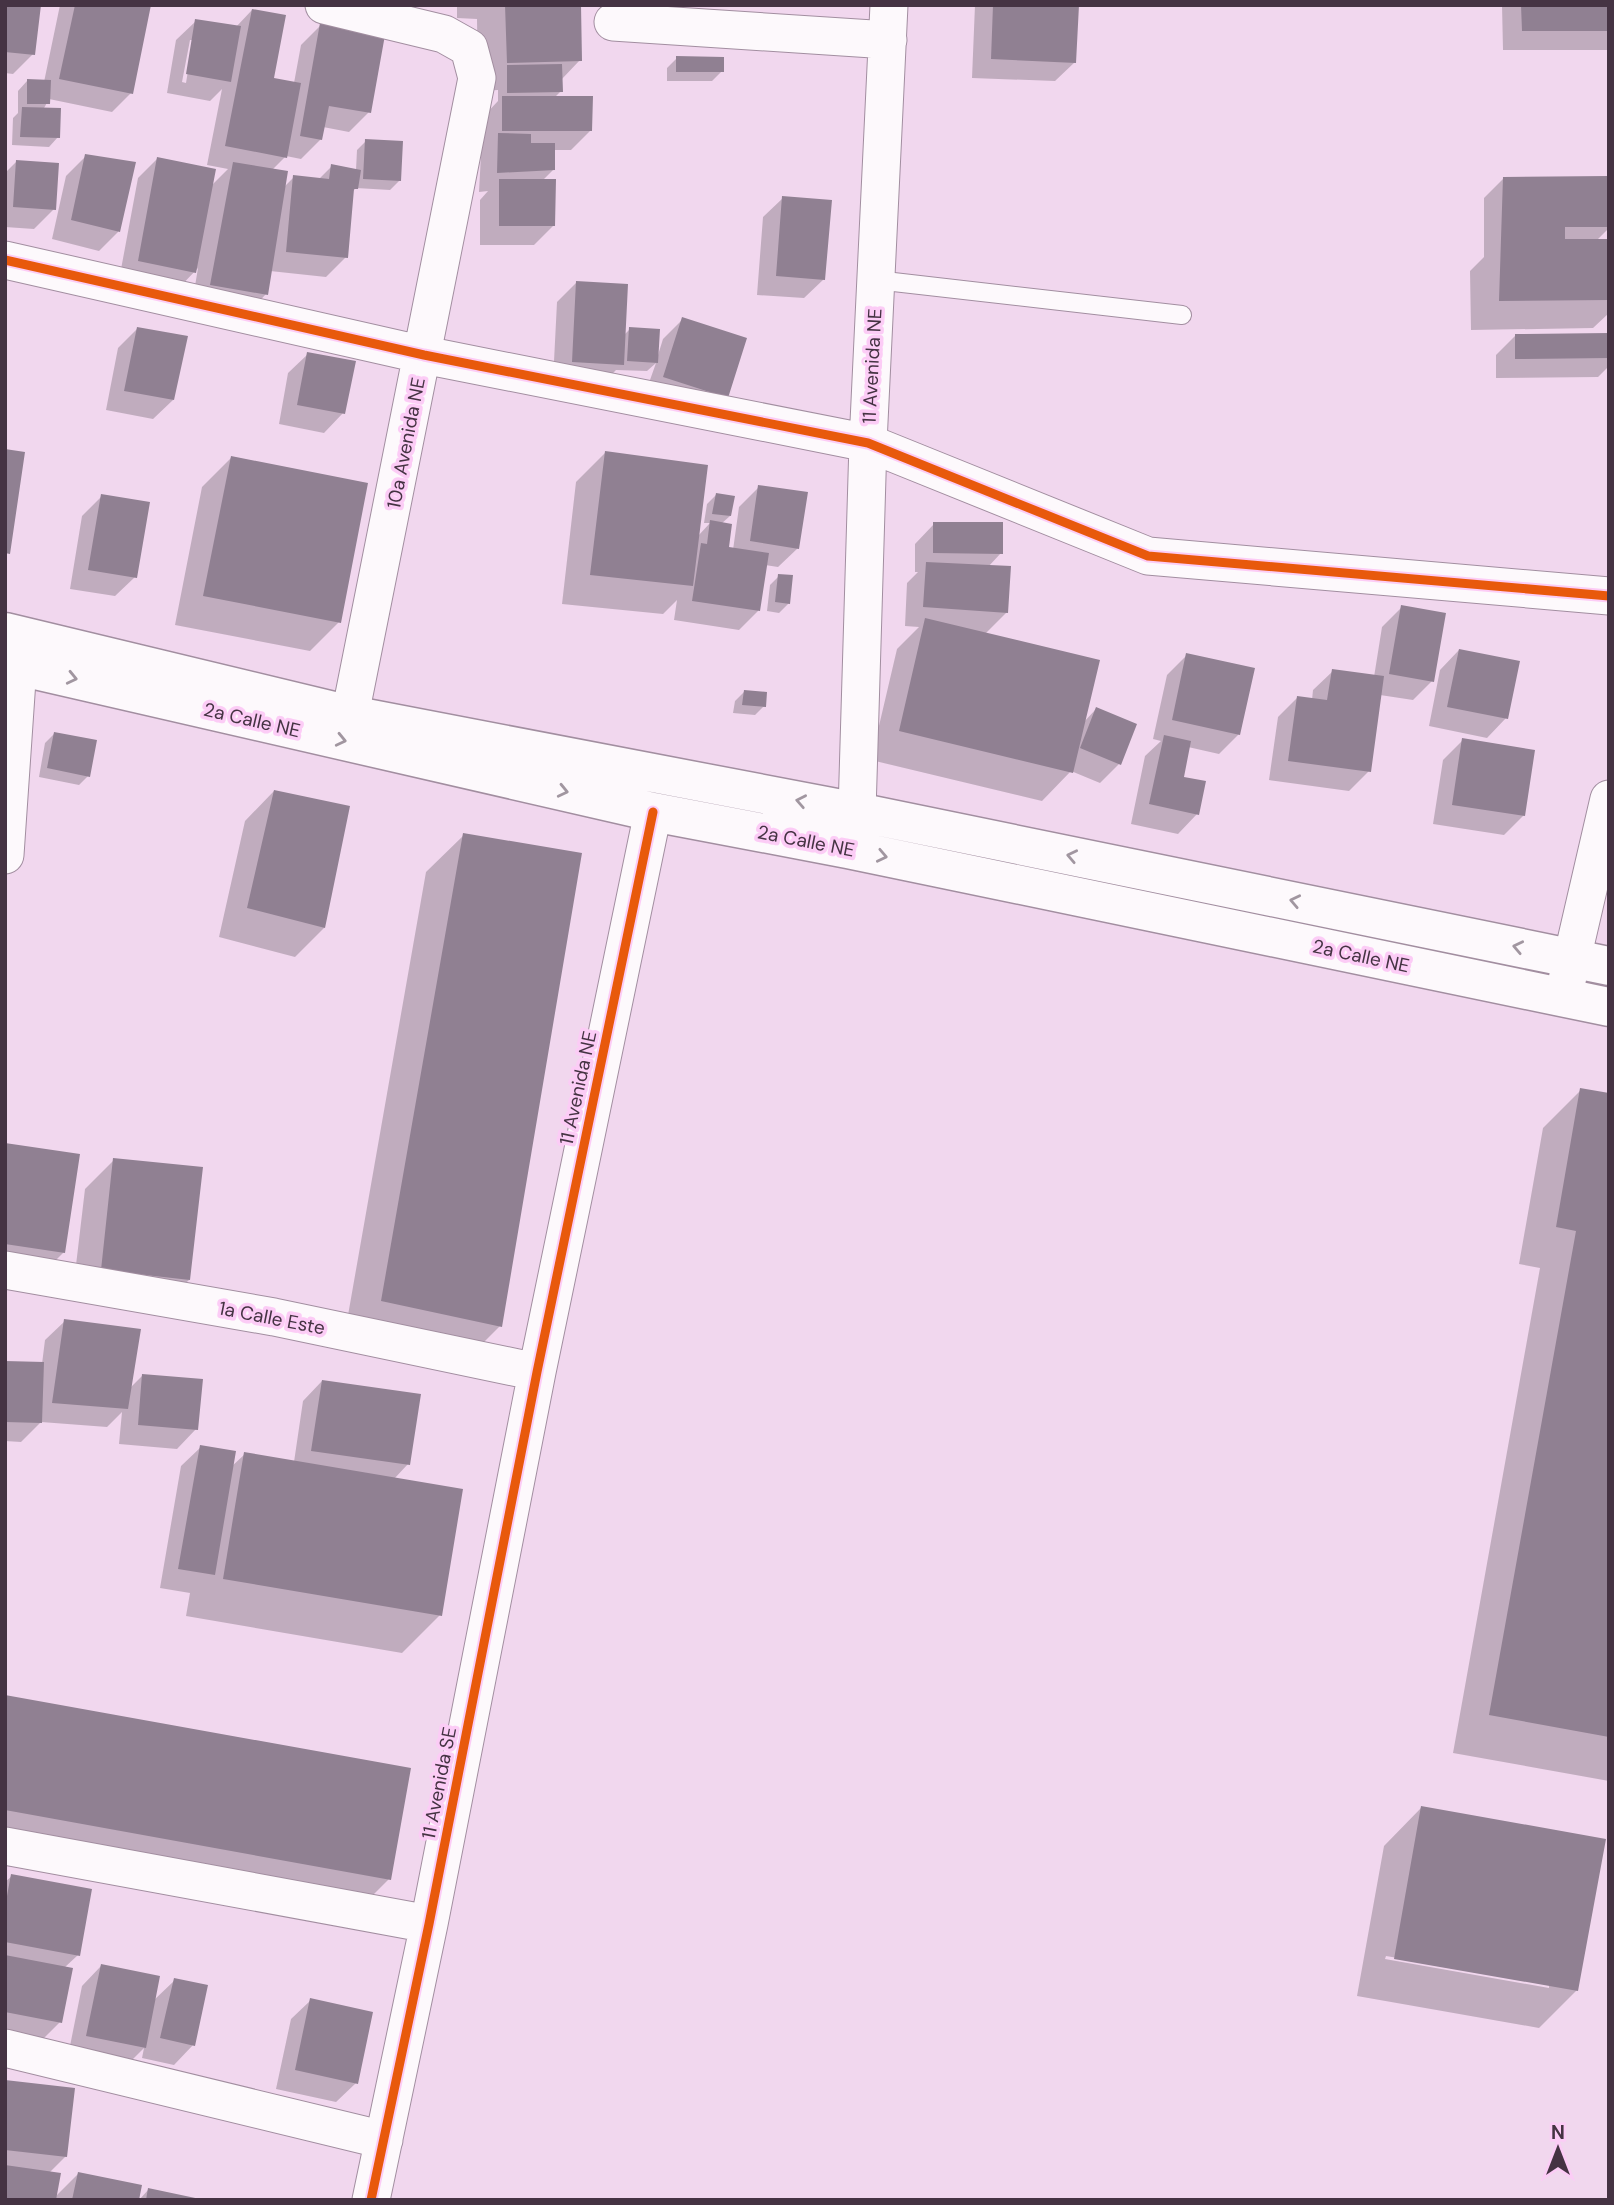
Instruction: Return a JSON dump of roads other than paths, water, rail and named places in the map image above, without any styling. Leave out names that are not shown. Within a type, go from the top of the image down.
[{"type":"main road","name":"2a Calle NE","points":[[12,649],[858,812],[1591,962]]},
{"type":"main road","name":"2a Calle NE","points":[[12,649],[653,812],[848,849],[1609,1007]]},
{"type":"street","name":"10a Avenida NE","points":[[324,5],[444,34],[469,48],[477,78],[424,355],[350,715]]},
{"type":"street","points":[[613,22],[888,23]]},
{"type":"street","name":"11 Avenida NE","points":[[858,812],[868,443],[888,23]]},
{"type":"street","points":[[5,260],[424,355],[868,443],[1148,556],[1609,596]]},
{"type":"street","points":[[5,855],[12,649]]},
{"type":"street","points":[[1563,999],[1591,962],[1609,799]]},
{"type":"street","name":"11 Avenida NE","points":[[537,1372],[653,812]]},
{"type":"street","name":"1a Calle Este","points":[[5,1270],[274,1317],[537,1372]]},
{"type":"street","name":"11 Avenida SE","points":[[371,2200],[429,1924],[537,1372]]},
{"type":"street","points":[[5,1846],[429,1924]]},
{"type":"street","points":[[5,2048],[384,2140]]},
{"type":"lane","points":[[876,280],[1182,315]]}]
